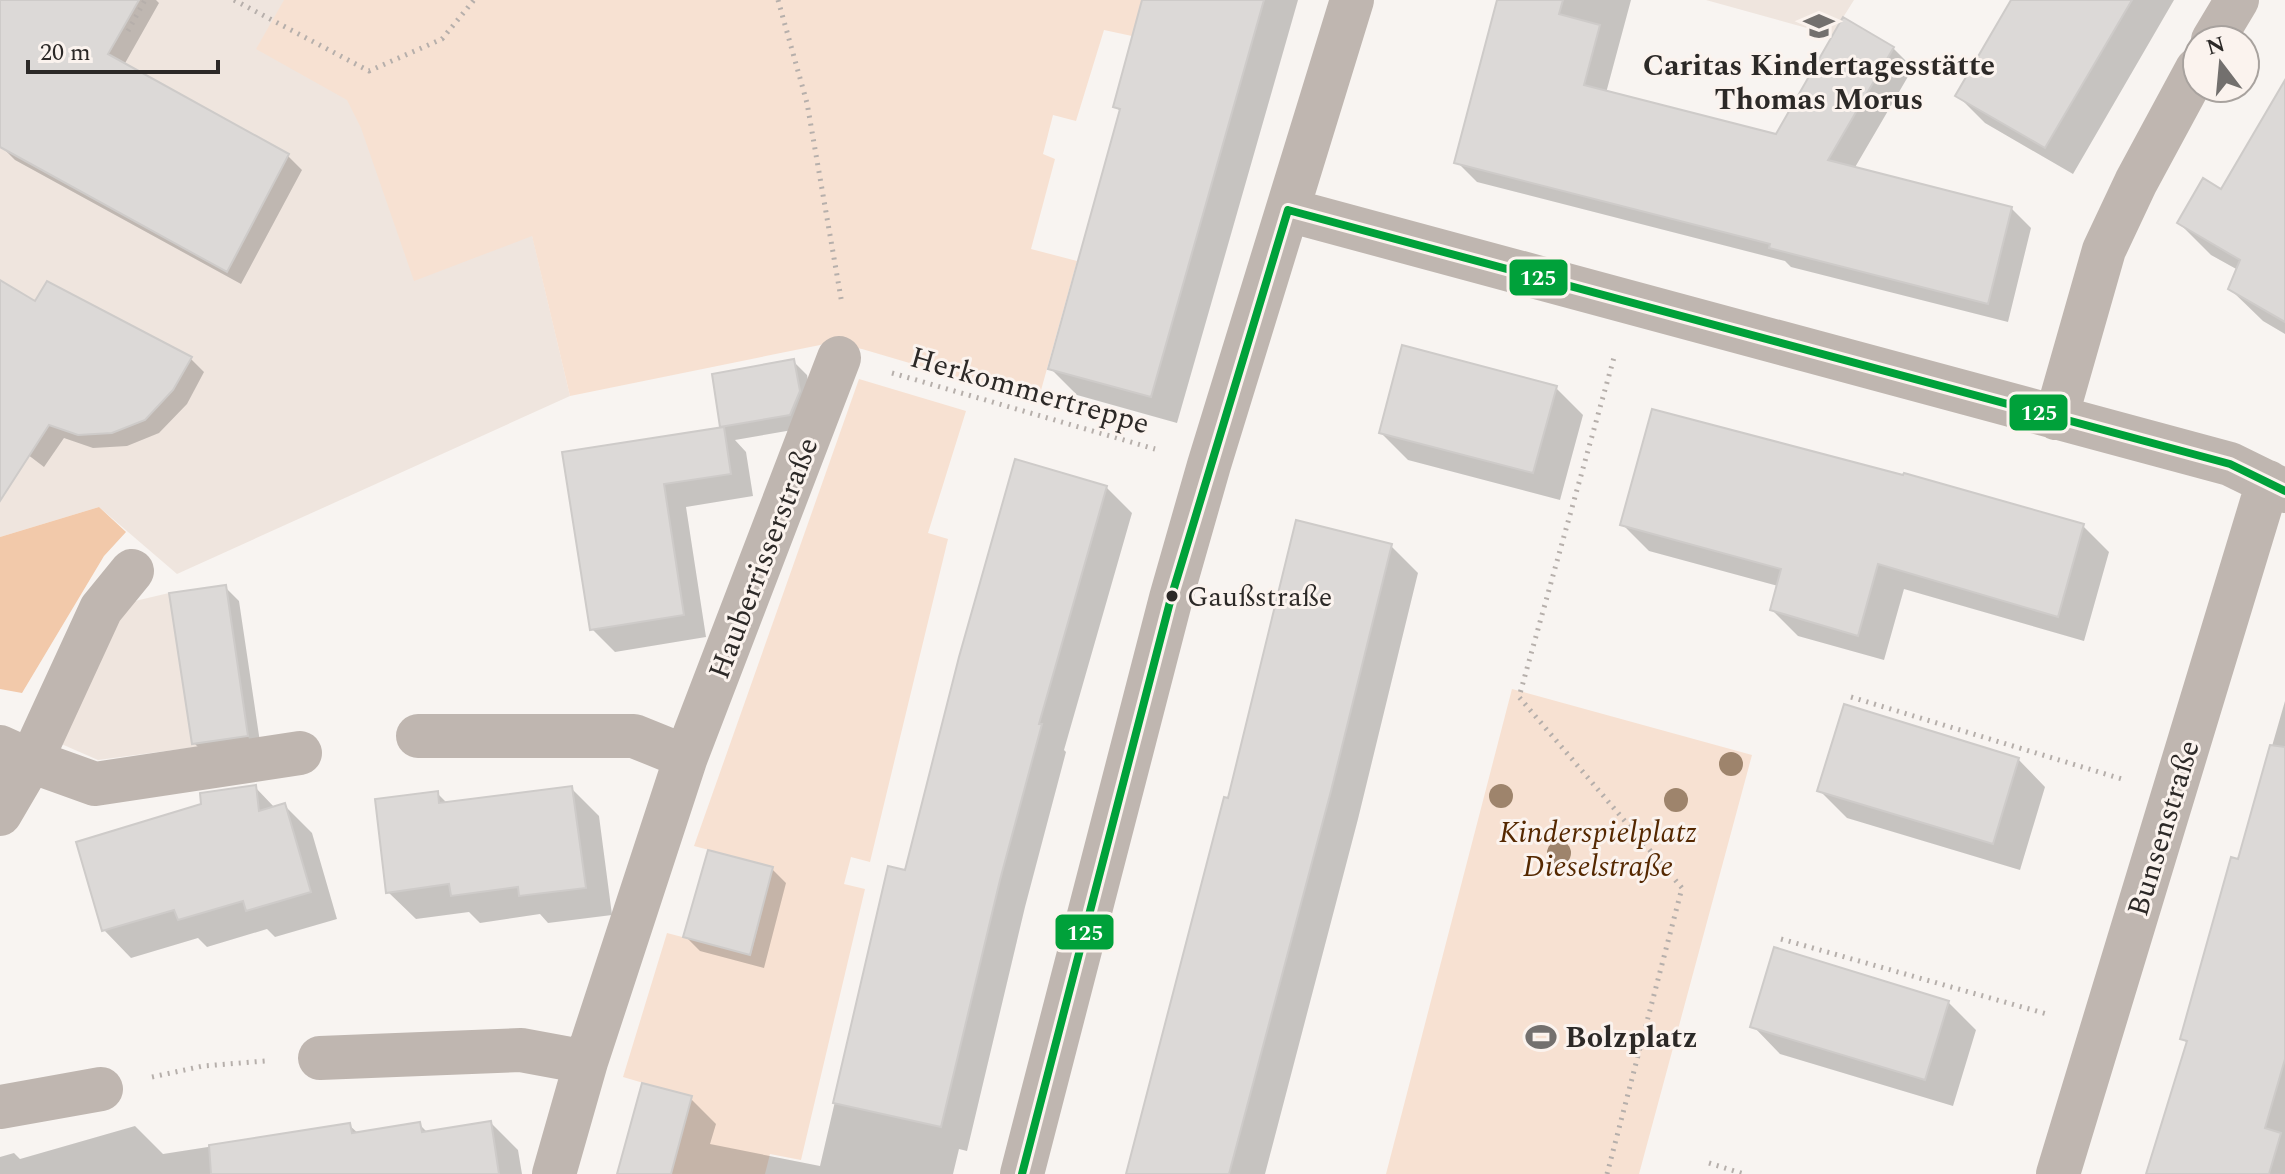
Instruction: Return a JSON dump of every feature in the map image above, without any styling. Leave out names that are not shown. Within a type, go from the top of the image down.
[{"type":"street","points":[[1022,1174],[1171,598],[1352,0]]},
{"type":"street","points":[[2223,24],[2237,0]]},
{"type":"street","points":[[2056,418],[2104,250],[2181,99]]},
{"type":"street","points":[[1288,210],[2230,464],[2276,486]]},
{"type":"street","name":"Hauberrisserstraße","points":[[554,1174],[586,1062],[686,757],[839,358]]},
{"type":"street","name":"Bunsenstraße","points":[[2058,1174],[2173,795],[2276,486]]},
{"type":"street","points":[[0,814],[15,754],[101,609],[132,571]]},
{"type":"street","points":[[418,736],[634,736],[686,757]]},
{"type":"street","points":[[15,754],[95,784],[300,753]]},
{"type":"street","points":[[320,1058],[521,1050],[586,1062]]},
{"type":"street","points":[[0,1107],[101,1089]]},
{"type":"path","points":[[128,31],[145,0]]},
{"type":"path","points":[[234,0],[369,71],[442,39],[474,0]]},
{"type":"path","points":[[778,0],[807,103],[845,325],[839,358]]},
{"type":"path","name":"Herkommertreppe","points":[[839,358],[1209,465]]},
{"type":"path","points":[[1601,408],[1519,697],[1682,888],[1607,1174]]},
{"type":"path","points":[[1851,697],[2173,795]]},
{"type":"path","points":[[1781,939],[2102,1029]]},
{"type":"path","points":[[101,1089],[203,1066],[320,1058]]},
{"type":"path","points":[[1709,1163],[1744,1174]]},
{"type":"shaded area","points":[[0,0],[387,0],[532,235],[570,396],[177,574],[99,507],[0,537]]},
{"type":"shaded area","name":"Caritas Kindertagesstätte Thomas Morus","points":[[1706,0],[1854,0],[1832,35]]},
{"type":"shaded area","points":[[99,507],[126,532],[104,556],[22,693],[0,689],[0,537]]},
{"type":"shaded area","points":[[226,585],[249,740],[98,760],[43,736],[101,609],[169,593]]},
{"type":"green space","points":[[284,0],[1143,0],[1132,36],[1104,30],[1076,121],[1053,115],[1043,154],[1055,159],[1031,249],[1077,261],[1038,401],[862,349],[830,343],[570,396],[532,236],[414,281],[361,128],[347,100],[256,49]]},
{"type":"green space","points":[[859,379],[966,411],[928,533],[948,539],[870,862],[851,857],[844,884],[865,889],[801,1160],[770,1154],[765,1174],[671,1174],[691,1097],[623,1077],[667,933],[751,955],[773,867],[694,846]]},
{"type":"green space","name":"Kinderspielplatz Dieselstraße","points":[[1512,689],[1752,755],[1639,1174],[1386,1174]]},
{"type":"building","points":[[0,0],[139,0],[108,54],[289,154],[227,272],[0,147]]},
{"type":"building","points":[[1142,0],[1264,0],[1151,397],[1048,369],[1120,109],[1113,107]]},
{"type":"building","points":[[1497,0],[1563,0],[1559,14],[1600,25],[1584,85],[1776,134],[1843,17],[1894,47],[1828,160],[2012,207],[1988,304],[1454,163]]},
{"type":"building","points":[[2011,0],[2132,0],[2045,148],[1955,96]]},
{"type":"building","points":[[2285,80],[2285,322],[2228,289],[2240,260],[2177,223],[2203,178],[2221,189]]},
{"type":"building","points":[[0,280],[35,301],[47,281],[192,357],[173,390],[145,420],[112,433],[78,435],[49,425],[0,501]]},
{"type":"building","points":[[1402,345],[1557,386],[1533,473],[1379,433]]},
{"type":"building","points":[[794,359],[800,391],[790,415],[720,427],[712,374]]},
{"type":"building","points":[[1652,409],[1904,473],[2084,524],[2058,617],[1878,564],[1858,636],[1770,610],[1781,569],[1620,525]]},
{"type":"building","points":[[724,427],[731,474],[664,484],[684,615],[590,630],[562,452]]},
{"type":"building","points":[[1015,459],[1107,486],[1039,724],[1042,724],[1000,880],[941,1127],[833,1103],[888,866],[905,870],[959,657]]},
{"type":"building","points":[[1296,520],[1392,544],[1331,791],[1229,1174],[1126,1174],[1224,797],[1228,798]]},
{"type":"building","points":[[226,585],[248,736],[192,744],[169,593]]},
{"type":"building","points":[[1844,704],[2019,758],[1993,844],[1817,791]]},
{"type":"building","points":[[2270,745],[2285,747],[2285,1059],[2265,1128],[2281,1133],[2269,1174],[2146,1174],[2187,1041],[2180,1039],[2231,857],[2238,859]]},
{"type":"building","points":[[256,785],[259,811],[285,803],[311,892],[246,911],[243,901],[178,920],[174,910],[102,931],[76,842],[201,804],[200,793]]},
{"type":"building","points":[[572,786],[586,888],[519,896],[518,887],[451,896],[449,884],[386,893],[375,799],[438,791],[439,803]]},
{"type":"building","points":[[708,850],[773,867],[750,955],[683,937]]},
{"type":"building","points":[[1774,947],[1949,1001],[1925,1080],[1750,1027]]},
{"type":"building","points":[[642,1083],[692,1096],[671,1174],[617,1174]]},
{"type":"building","points":[[491,1121],[499,1174],[211,1174],[209,1145],[350,1123],[352,1133],[420,1122],[422,1132]]},
{"type":"transit line","name":"125","points":[[1288,210],[2230,464],[2285,491]]},
{"type":"transit line","name":"125","points":[[1022,1174],[1171,598],[1288,210]]},
{"type":"place","name":"Caritas Kindertagesstätte Thomas Morus","points":[[1819,26]]},
{"type":"place","name":"Gaußstraße","points":[[1172,596]]},
{"type":"place","name":"Bolzplatz","points":[[1541,1037]]}]
